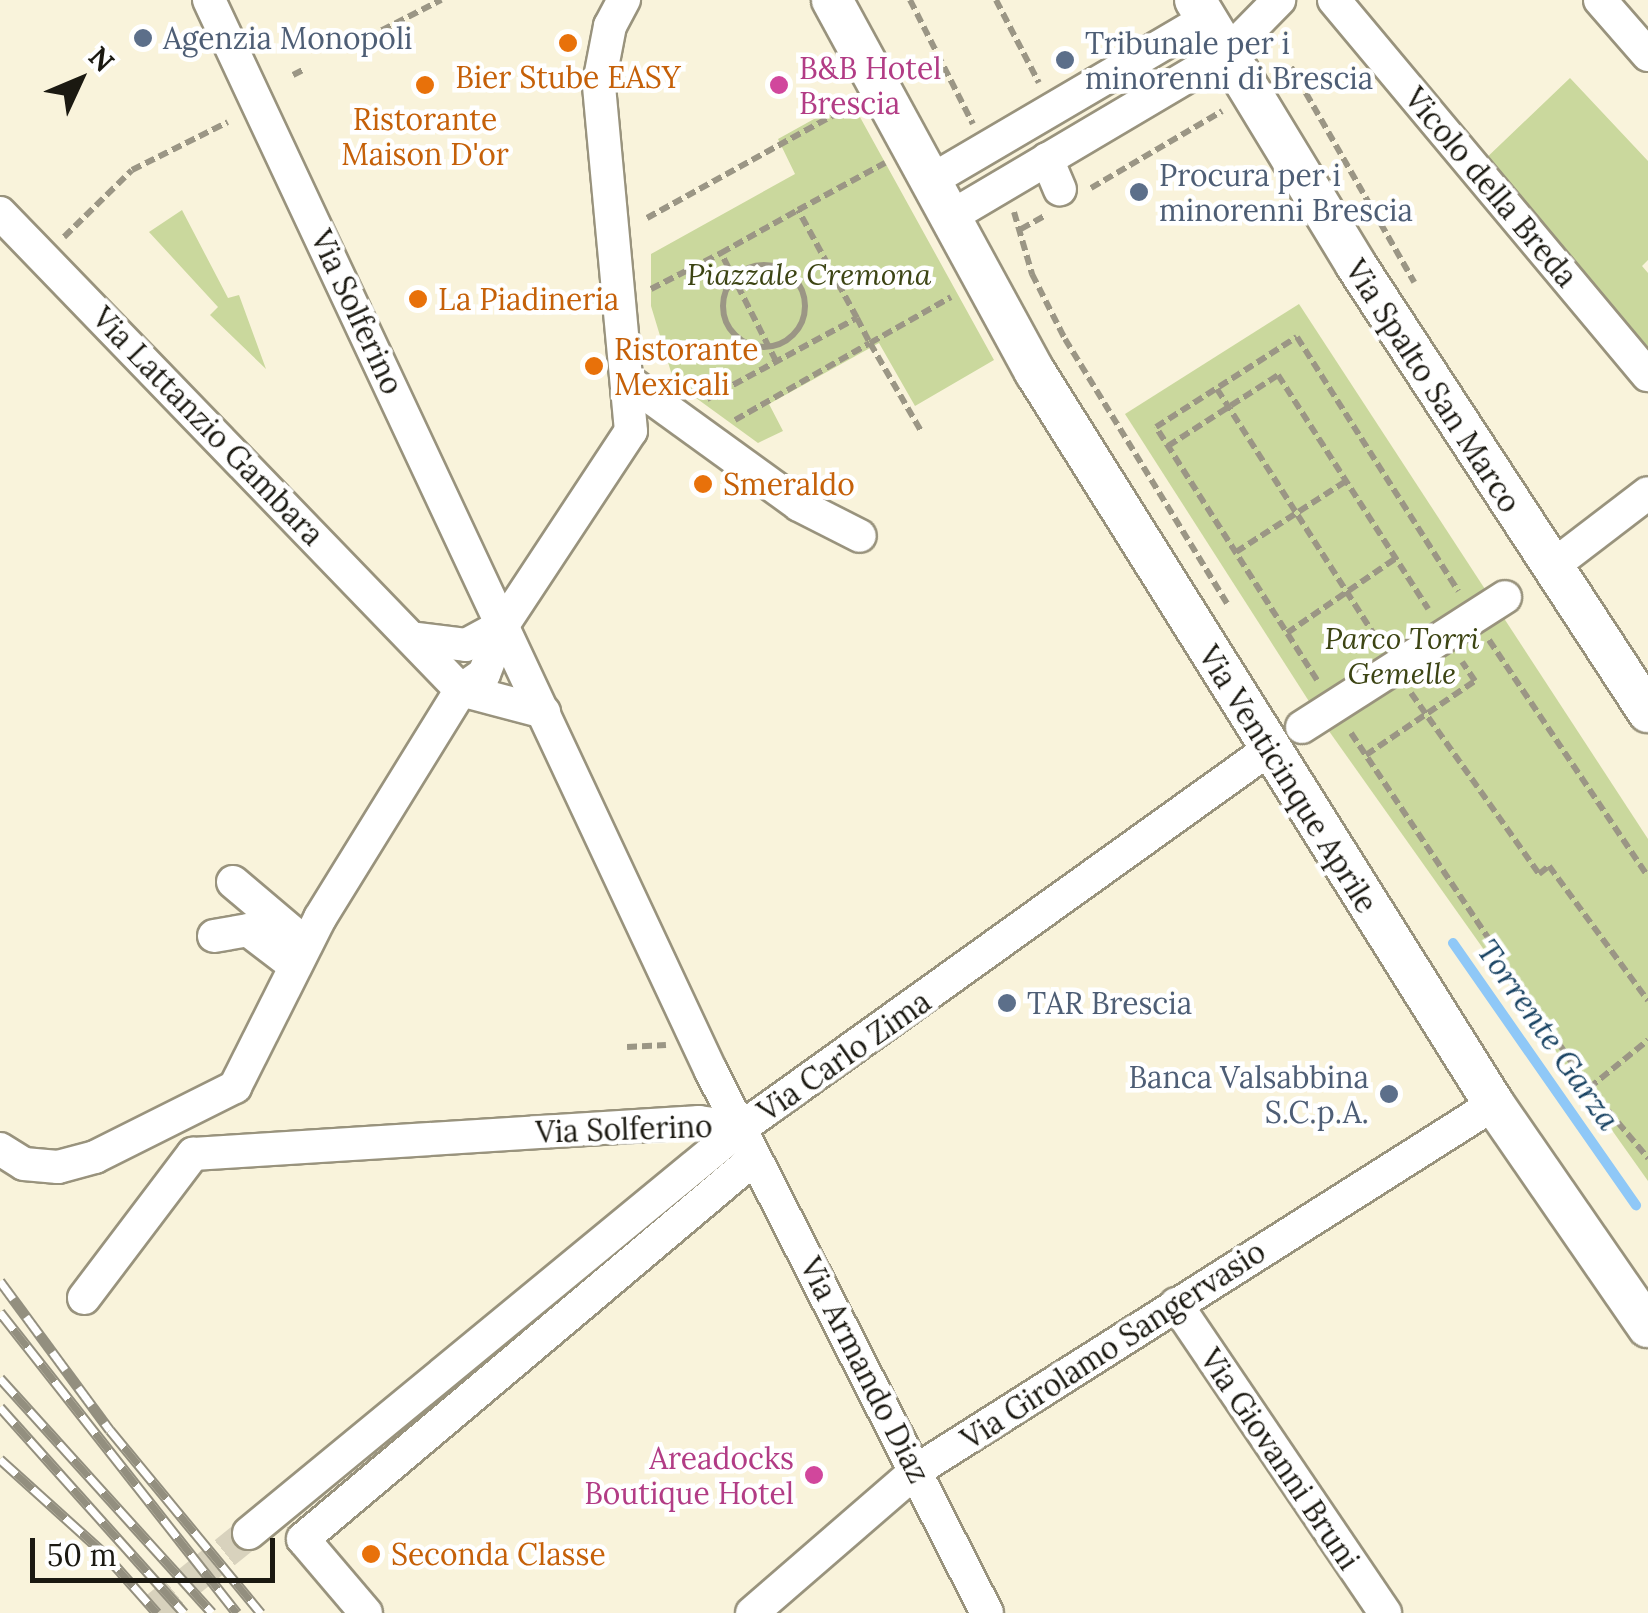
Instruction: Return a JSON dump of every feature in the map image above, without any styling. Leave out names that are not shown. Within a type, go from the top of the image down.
[{"type":"main road","name":"Via Venticinque Aprile","points":[[832,0],[1036,372],[1268,750],[1494,1104],[1648,1327]]},
{"type":"main road","name":"Via Spalto San Marco","points":[[1201,10],[1550,568],[1648,712]]},
{"type":"street","name":"Via Solferino","points":[[209,0],[741,1128]]},
{"type":"street","points":[[0,1150],[24,1164],[58,1168],[95,1156],[235,1087],[300,954],[461,690],[484,674],[503,625],[631,431],[600,83],[610,26],[624,0]]},
{"type":"street","points":[[950,217],[1062,187],[1226,54],[1279,0]]},
{"type":"street","name":"Vicolo della Breda","points":[[1334,0],[1648,374]]},
{"type":"street","points":[[1600,0],[1648,54]]},
{"type":"street","points":[[930,181],[1201,10]]},
{"type":"street","name":"Via Lattanzio Gambara","points":[[0,213],[417,639],[461,690]]},
{"type":"street","points":[[628,381],[680,414],[799,505],[860,536]]},
{"type":"street","points":[[1550,568],[1648,492]]},
{"type":"street","points":[[1302,727],[1505,597]]},
{"type":"street","points":[[417,639],[466,645],[503,625]]},
{"type":"street","points":[[461,690],[544,712]]},
{"type":"street","name":"Via Carlo Zima","points":[[248,1533],[741,1128],[1268,750]]},
{"type":"street","points":[[233,882],[300,954]]},
{"type":"street","points":[[214,936],[248,930],[300,954]]},
{"type":"street","name":"Via Girolamo Sangervasio","points":[[752,1613],[917,1470],[1494,1104]]},
{"type":"street","name":"Via Solferino","points":[[84,1298],[192,1154],[699,1122],[741,1128]]},
{"type":"street","name":"Via Armando Diaz","points":[[741,1128],[988,1613]]},
{"type":"street","name":"Via Carlo Zima","points":[[366,1613],[303,1539],[755,1158]]},
{"type":"street","name":"Via Giovanni Bruni","points":[[1176,1304],[1385,1613]]},
{"type":"path","points":[[355,44],[441,0]]},
{"type":"path","points":[[910,0],[977,130]]},
{"type":"path","points":[[996,0],[1044,94]]},
{"type":"path","points":[[293,74],[303,70]]},
{"type":"path","points":[[646,218],[846,108]]},
{"type":"path","points":[[1021,229],[1062,187],[1215,116]]},
{"type":"path","points":[[63,238],[132,170],[228,122]]},
{"type":"path","points":[[651,288],[885,163]]},
{"type":"path","points":[[798,210],[921,431]]},
{"type":"path","points":[[1014,212],[1032,274],[1064,340],[1235,617]]},
{"type":"path","points":[[721,253],[776,361]]},
{"type":"path","points":[[763,264],[798,282],[802,322],[770,347],[743,342],[725,321],[724,295],[734,278],[763,264]]},
{"type":"path","points":[[725,426],[951,297]]},
{"type":"path","points":[[680,414],[857,318]]},
{"type":"path","points":[[1297,337],[1156,428],[1366,755],[1589,1088],[1648,1158]]},
{"type":"path","points":[[1168,446],[1278,375],[1476,681],[1366,755]]},
{"type":"path","points":[[1216,389],[1425,716],[1539,874],[1549,866],[1648,1001]]},
{"type":"path","points":[[1236,552],[1346,480]]},
{"type":"path","points":[[1287,633],[1396,558]]},
{"type":"path","points":[[1589,1088],[1648,1040]]},
{"type":"path","points":[[628,1047],[654,1046]]},
{"type":"green space","points":[[1570,78],[1648,161],[1648,260],[1642,266],[1648,273],[1648,352],[1480,164]]},
{"type":"green space","name":"Piazzale Cremona","points":[[850,99],[994,360],[915,406],[879,343],[769,404],[783,431],[758,443],[674,382],[651,306],[651,254],[795,174],[778,139]]},
{"type":"green space","points":[[182,210],[228,298],[239,295],[266,369],[210,315],[218,307],[149,232]]},
{"type":"green space","name":"Parco Torri Gemelle","points":[[1299,304],[1648,839],[1648,1181],[1319,717],[1125,414]]},
{"type":"waterway","name":"Torrente Garza","points":[[1453,943],[1636,1205]]},
{"type":"tunnel","points":[[150,1613],[249,1533]]},
{"type":"railway","points":[[0,1281],[110,1430],[261,1613]]},
{"type":"railway","points":[[0,1312],[237,1613]]},
{"type":"railway","points":[[0,1378],[212,1613]]},
{"type":"railway","points":[[0,1407],[184,1613]]},
{"type":"railway","points":[[0,1459],[104,1553],[157,1613]]},
{"type":"place","name":"Agenzia Monopoli","points":[[143,38]]},
{"type":"place","name":"Bier Stube EASY","points":[[568,43]]},
{"type":"place","name":"Tribunale per i minorenni di Brescia","points":[[1065,60]]},
{"type":"place","name":"Ristorante Maison D'or","points":[[425,85]]},
{"type":"place","name":"B&B Hotel Brescia","points":[[779,85]]},
{"type":"place","name":"Procura per i minorenni Brescia","points":[[1139,192]]},
{"type":"place","name":"La Piadineria","points":[[418,299]]},
{"type":"place","name":"Ristorante Mexicali","points":[[594,366]]},
{"type":"place","name":"Smeraldo","points":[[703,484]]},
{"type":"place","name":"TAR Brescia","points":[[1007,1003]]},
{"type":"place","name":"Banca Valsabbina S.C.p.A.","points":[[1389,1094]]},
{"type":"place","name":"Areadocks Boutique Hotel","points":[[814,1475]]},
{"type":"place","name":"Seconda Classe","points":[[371,1554]]}]
